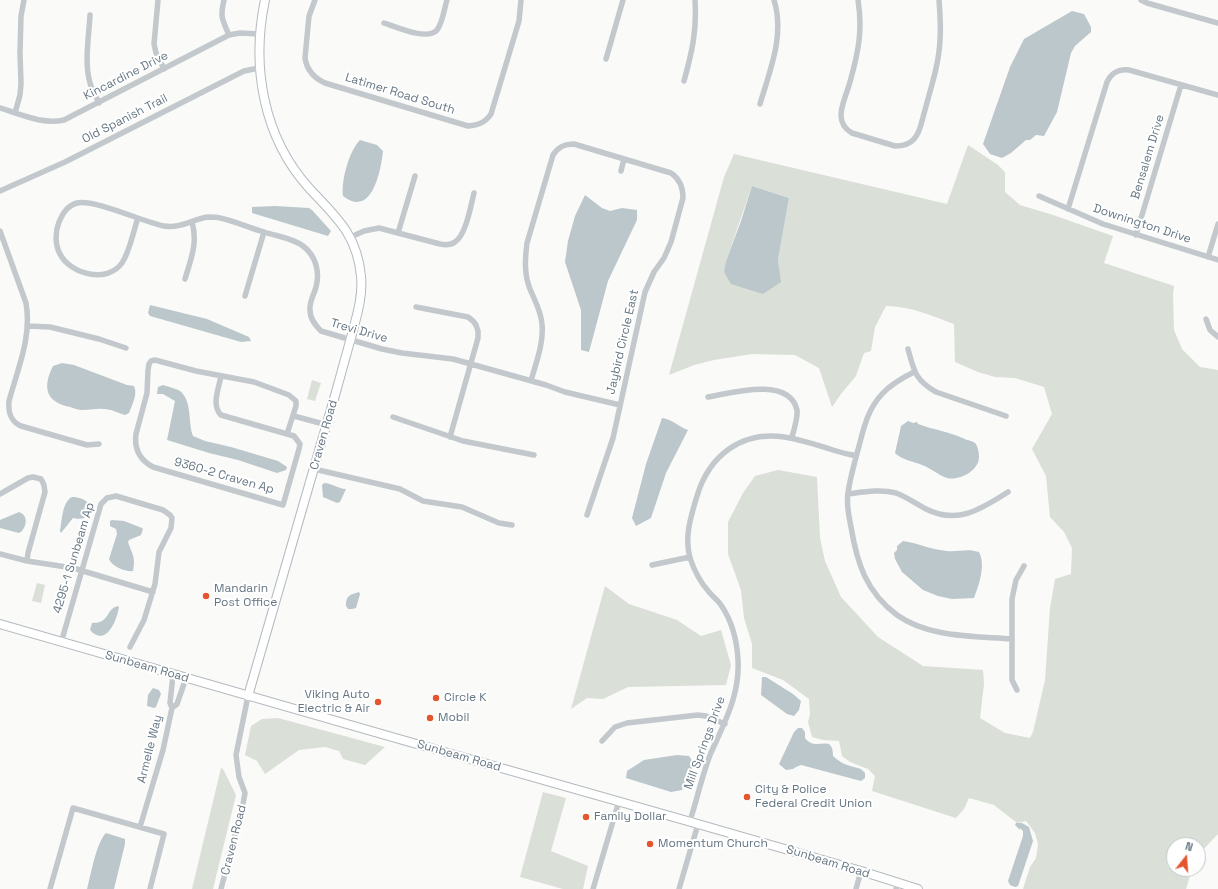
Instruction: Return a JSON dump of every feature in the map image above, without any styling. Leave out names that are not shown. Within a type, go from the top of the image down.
[{"type":"street","points":[[15,113],[20,95],[21,84],[21,16],[24,0]]},
{"type":"street","points":[[158,0],[154,44],[156,53],[164,68]]},
{"type":"street","points":[[224,0],[221,14],[222,20],[229,35]]},
{"type":"street","name":"Craven Road","points":[[221,889],[244,804],[245,793],[239,776],[236,755],[248,696],[327,425],[359,307],[362,284],[358,257],[351,237],[338,218],[296,172],[281,146],[270,122],[259,68],[261,18],[265,0]]},
{"type":"street","name":"Latimer Road South","points":[[314,0],[308,28],[305,58],[306,65],[313,76],[325,83],[468,126],[482,123],[488,119],[491,114],[519,21],[522,0]]},
{"type":"street","points":[[384,23],[425,35],[433,33],[438,28],[447,0]]},
{"type":"street","points":[[606,59],[623,0]]},
{"type":"street","points":[[684,81],[695,34],[695,0]]},
{"type":"street","points":[[760,104],[777,42],[778,20],[774,0]]},
{"type":"street","points":[[858,0],[861,17],[861,36],[858,55],[842,112],[842,122],[847,130],[852,133],[894,146],[901,146],[914,140],[918,132],[937,63],[941,40],[939,0]]},
{"type":"street","points":[[1141,0],[1218,23]]},
{"type":"street","points":[[90,14],[88,78],[99,103]]},
{"type":"street","name":"Kincardine Drive","points":[[0,108],[43,121],[58,121],[99,103],[229,35],[240,33],[260,34]]},
{"type":"street","name":"Old Spanish Trail","points":[[0,190],[64,162],[244,70],[259,68]]},
{"type":"street","points":[[1068,209],[1107,82],[1114,72],[1119,70],[1129,70],[1218,96]]},
{"type":"street","name":"Bensalem Drive","points":[[1136,235],[1181,85]]},
{"type":"street","points":[[531,381],[540,348],[542,323],[540,311],[527,277],[525,256],[527,243],[553,155],[556,150],[564,145],[574,144],[624,159],[621,171]]},
{"type":"street","name":"Jaybird Circle East","points":[[587,515],[607,458],[645,292],[654,272],[664,258],[671,242],[683,198],[683,191],[678,179],[671,173],[624,159]]},
{"type":"street","points":[[398,233],[415,176]]},
{"type":"street","points":[[351,237],[364,230],[379,228],[440,244],[450,244],[456,242],[463,232],[474,193]]},
{"type":"street","name":"Downington Drive","points":[[1038,196],[1103,224],[1218,260]]},
{"type":"street","name":"Trevi Drive","points":[[138,218],[121,264],[111,272],[91,274],[77,271],[68,266],[61,257],[57,248],[56,234],[58,224],[64,212],[76,203],[90,203],[138,218],[163,226],[173,227],[204,218],[216,217],[298,243],[309,252],[316,265],[318,277],[316,288],[310,304],[311,318],[321,331],[402,353],[439,356],[472,363],[565,392],[620,405]]},
{"type":"street","points":[[185,279],[195,245],[195,232],[192,222]]},
{"type":"street","points":[[1208,257],[1218,224]]},
{"type":"street","points":[[0,231],[26,303],[28,326],[25,346],[9,401],[8,408],[10,416],[13,421],[21,426],[87,445],[99,444]]},
{"type":"street","points":[[245,296],[264,232]]},
{"type":"street","points":[[416,307],[462,315],[473,321],[478,331],[478,338],[472,363],[450,437]]},
{"type":"street","points":[[1206,319],[1210,330],[1218,337]]},
{"type":"street","points":[[28,326],[50,327],[99,339],[126,348]]},
{"type":"street","points":[[908,349],[914,372],[927,387],[936,392],[1006,416]]},
{"type":"street","name":"9360-2 Craven Ap","points":[[155,360],[221,376],[254,382],[289,396],[296,401],[294,416],[287,434],[294,436],[300,444],[283,505],[153,467],[147,464],[138,454],[135,441],[147,393],[148,370],[151,361],[155,360]]},
{"type":"street","points":[[914,372],[891,385],[873,405],[866,420],[856,456],[848,494],[848,507],[860,568],[872,590],[886,606],[913,624],[930,631],[946,634],[1012,639]]},
{"type":"street","points":[[221,376],[216,407],[221,415],[287,434]]},
{"type":"street","points":[[708,397],[742,391],[772,389],[780,391],[788,395],[797,410],[797,418],[792,437]]},
{"type":"street","points":[[294,416],[327,425]]},
{"type":"street","points":[[392,417],[450,437],[534,455]]},
{"type":"street","name":"Mill Springs Drive","points":[[679,889],[710,756],[725,724],[737,685],[738,659],[733,629],[728,616],[720,604],[701,583],[690,557],[688,529],[700,486],[708,471],[722,454],[736,444],[749,438],[763,435],[792,437],[856,456]]},
{"type":"street","points":[[314,469],[400,489],[423,501],[462,507],[499,523],[512,525]]},
{"type":"street","points":[[0,494],[28,478],[33,477],[41,479],[44,485],[46,492],[34,528],[27,561]]},
{"type":"street","points":[[848,494],[879,491],[889,492],[905,497],[937,514],[961,516],[974,512],[1008,492]]},
{"type":"street","name":"4295-1 Sunbeam Ap","points":[[61,643],[102,501],[116,496],[167,512],[173,523],[159,552],[157,574],[144,620],[130,647]]},
{"type":"street","points":[[1,556],[61,565],[153,592]]},
{"type":"street","points":[[652,565],[690,557]]},
{"type":"street","points":[[1017,690],[1012,680],[1013,590],[1016,580],[1024,566]]},
{"type":"street","name":"Sunbeam Road","points":[[0,624],[61,643],[694,822],[861,871],[897,886],[918,889]]},
{"type":"street","name":"Armelle Way","points":[[140,827],[163,750],[172,708],[170,703],[173,674]]},
{"type":"street","points":[[172,708],[177,704],[186,678]]},
{"type":"street","points":[[602,741],[615,727],[627,723],[698,715],[706,716],[725,724]]},
{"type":"street","points":[[593,889],[619,801]]},
{"type":"street","points":[[50,889],[73,808],[164,834],[150,889]]},
{"type":"street","points":[[856,889],[861,871]]},
{"type":"shaded area","points":[[1072,11],[1084,14],[1091,27],[1091,32],[1075,46],[1071,53],[1057,112],[1044,136],[1036,135],[1030,140],[1026,140],[1011,153],[1002,158],[990,154],[983,144],[1010,67],[1024,39]]},
{"type":"shaded area","points":[[360,140],[377,145],[383,151],[380,169],[373,189],[368,197],[361,201],[353,201],[343,196],[343,182],[352,151]]},
{"type":"shaded area","points":[[968,145],[998,165],[1005,172],[1005,192],[1020,205],[1113,236],[1104,263],[1174,286],[1174,330],[1182,349],[1200,367],[1218,370],[1218,834],[1206,847],[1206,837],[1166,837],[1166,877],[1190,877],[1186,889],[1023,889],[1030,867],[1036,858],[1038,844],[1035,833],[1026,821],[1017,823],[994,805],[969,798],[964,809],[956,818],[872,791],[875,776],[868,769],[850,762],[842,756],[839,741],[823,740],[812,737],[808,722],[810,714],[809,699],[783,680],[752,668],[752,644],[744,618],[741,590],[728,554],[728,522],[743,493],[755,476],[778,470],[817,477],[820,538],[825,561],[841,597],[878,637],[923,666],[983,670],[984,684],[980,718],[1005,733],[1030,738],[1033,732],[1045,680],[1050,608],[1055,579],[1071,574],[1072,548],[1064,532],[1050,517],[1046,476],[1032,449],[1052,414],[1044,387],[1015,378],[995,377],[978,372],[955,362],[954,324],[912,310],[895,306],[886,306],[875,327],[871,351],[864,353],[856,376],[832,407],[819,368],[795,355],[752,354],[714,360],[694,365],[669,375],[724,177],[734,154],[947,204]],"holes":[[[752,186],[789,198],[778,260],[780,282],[724,272],[726,261]]]},
{"type":"shaded area","points":[[752,186],[789,198],[778,260],[781,282],[763,294],[731,284],[724,272],[726,261]]},
{"type":"shaded area","points":[[585,195],[602,208],[610,211],[622,208],[637,210],[637,220],[608,281],[589,352],[581,350],[581,310],[565,262],[568,241],[575,216]]},
{"type":"shaded area","points":[[275,206],[309,208],[331,231],[328,236],[252,213],[252,207]]},
{"type":"shaded area","points":[[150,305],[207,319],[249,337],[251,341],[241,342],[150,316],[148,313]]},
{"type":"shaded area","points":[[62,363],[74,365],[127,385],[134,386],[135,396],[129,413],[125,415],[101,409],[80,410],[56,402],[48,393],[47,387],[53,366]]},
{"type":"shaded area","points":[[312,380],[321,383],[315,401],[307,399]]},
{"type":"shaded area","points":[[163,385],[179,391],[186,399],[193,436],[205,441],[278,461],[287,467],[286,470],[277,473],[238,460],[167,440],[175,401],[163,394],[157,394],[158,387]]},
{"type":"shaded area","points":[[662,418],[688,430],[666,473],[651,518],[636,526],[632,518],[646,464]]},
{"type":"shaded area","points":[[908,421],[913,423],[917,422],[918,424],[955,435],[976,444],[979,455],[976,467],[968,474],[952,479],[897,455],[895,453],[901,426]]},
{"type":"shaded area","points":[[324,483],[346,489],[340,502],[337,503],[323,497],[322,485]]},
{"type":"shaded area","points":[[72,497],[77,497],[86,501],[89,504],[88,512],[84,518],[73,518],[61,533],[60,531],[64,507]]},
{"type":"shaded area","points":[[19,512],[24,515],[26,520],[22,531],[19,533],[0,528],[0,520]]},
{"type":"shaded area","points":[[110,521],[124,521],[143,529],[141,535],[129,540],[128,542],[134,559],[133,571],[127,571],[120,568],[113,564],[109,559],[117,534],[116,529],[110,526]]},
{"type":"shaded area","points":[[903,541],[941,550],[970,550],[979,552],[982,569],[980,581],[974,598],[952,599],[938,596],[923,590],[902,572],[895,559],[894,553],[897,550],[897,546]]},
{"type":"shaded area","points":[[37,583],[45,585],[41,603],[32,601]]},
{"type":"shaded area","points":[[605,586],[629,604],[677,620],[701,636],[721,630],[731,665],[726,685],[628,687],[603,699],[587,698],[571,709]]},
{"type":"shaded area","points":[[359,592],[360,594],[356,608],[348,609],[346,602],[348,598]]},
{"type":"shaded area","points":[[118,606],[116,619],[106,634],[101,636],[96,635],[90,630],[92,623],[102,621],[111,610]]},
{"type":"shaded area","points":[[762,677],[766,677],[793,694],[801,701],[799,710],[794,716],[787,714],[761,695]]},
{"type":"shaded area","points":[[153,688],[159,690],[161,694],[156,707],[154,708],[147,706],[148,695]]},
{"type":"shaded area","points":[[278,718],[385,747],[365,765],[343,759],[339,751],[325,747],[299,750],[265,774],[257,761],[245,755],[251,726],[262,719]]},
{"type":"shaded area","points":[[798,728],[802,728],[805,732],[805,738],[809,742],[814,744],[830,745],[833,756],[850,766],[861,769],[865,773],[865,778],[861,781],[801,765],[793,769],[786,770],[779,764],[794,732]]},
{"type":"shaded area","points":[[677,755],[689,756],[692,764],[692,769],[682,790],[671,792],[626,778],[627,771],[644,760]]},
{"type":"shaded area","points":[[221,768],[223,769],[236,795],[213,889],[192,889]]},
{"type":"shaded area","points":[[543,792],[566,798],[551,851],[588,866],[583,889],[563,889],[520,877]]},
{"type":"shaded area","points":[[1016,823],[1022,823],[1029,827],[1033,841],[1018,886],[1015,887],[1010,885],[1008,881],[1023,836],[1023,831],[1015,825]]},
{"type":"shaded area","points":[[106,833],[125,839],[114,889],[87,889],[99,844]]},
{"type":"place","name":"Mandarin Post Office","points":[[206,596]]},
{"type":"place","name":"Circle K","points":[[436,698]]},
{"type":"place","name":"Viking Auto Electric & Air","points":[[378,702]]},
{"type":"place","name":"Mobil","points":[[430,718]]},
{"type":"place","name":"City & Police Federal Credit Union","points":[[747,797]]},
{"type":"place","name":"Family Dollar","points":[[586,817]]},
{"type":"place","name":"Momentum Church","points":[[650,844]]}]
